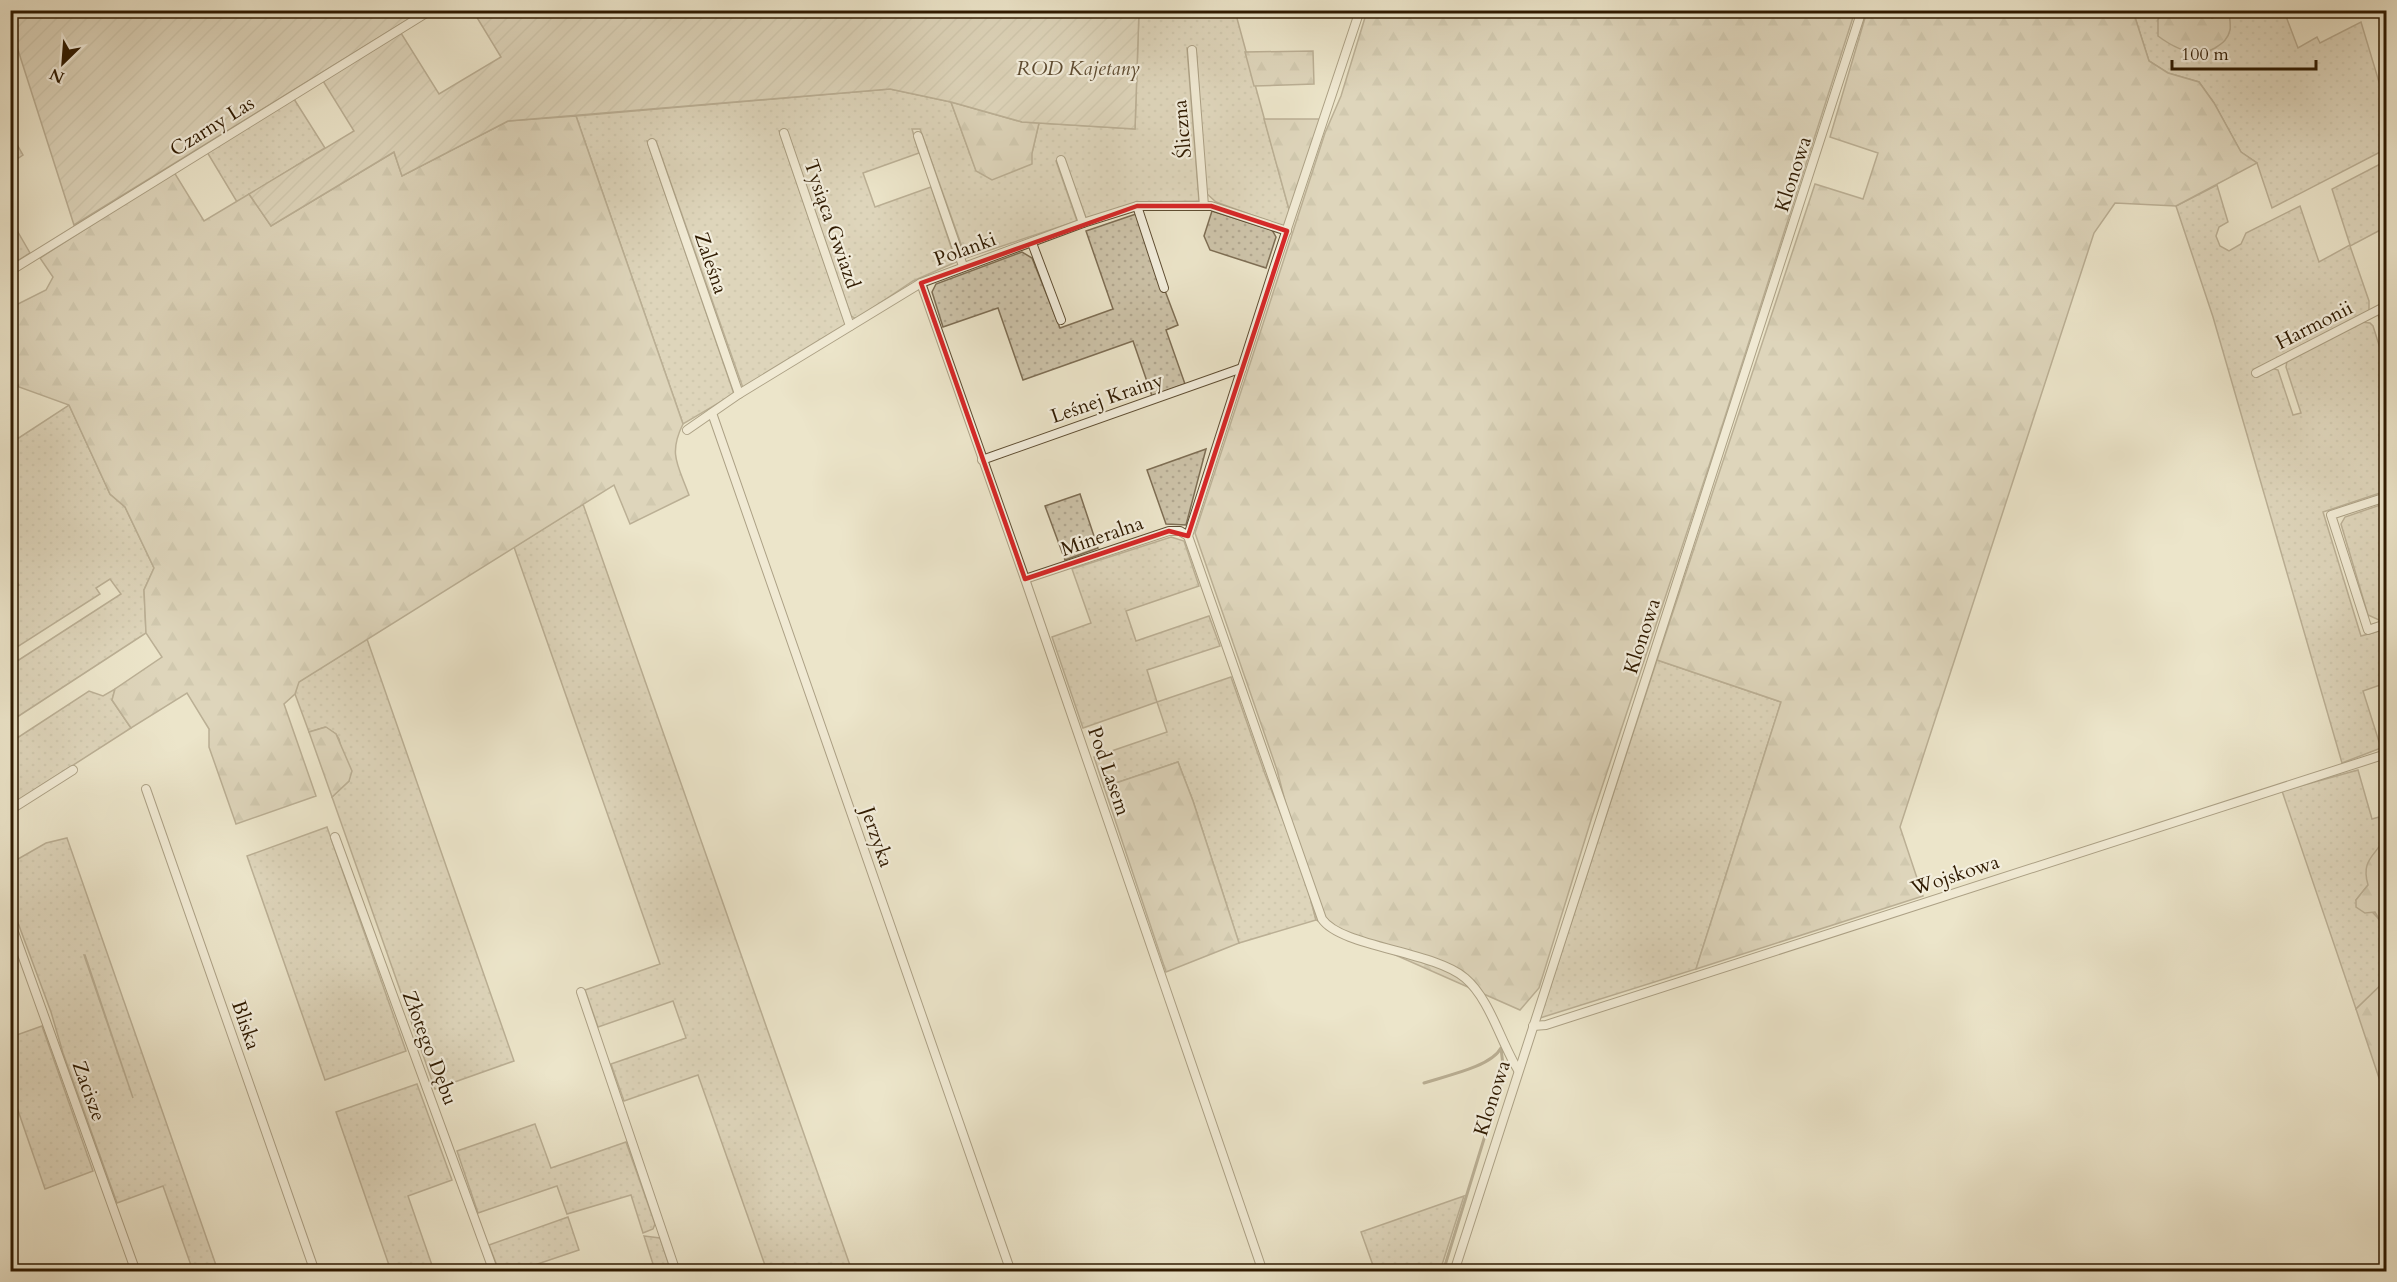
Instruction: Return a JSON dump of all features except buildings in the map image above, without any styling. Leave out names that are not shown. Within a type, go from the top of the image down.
[{"type":"street","name":"Czarny Las","points":[[10,271],[431,10]]},
{"type":"street","points":[[1360,10],[1188,536],[1322,919],[1327,926],[1345,935],[1438,963],[1467,980],[1483,1003],[1518,1070]]},
{"type":"street","name":"Klonowa","points":[[1454,1272],[1862,10]]},
{"type":"street","name":"Śliczna","points":[[1192,50],[1204,206]]},
{"type":"street","name":"Tysiąca Gwiazd","points":[[784,133],[850,326]]},
{"type":"street","points":[[918,136],[963,266]]},
{"type":"street","name":"Zaleśna","points":[[652,142],[739,394]]},
{"type":"street","points":[[1061,160],[1083,223]]},
{"type":"street","name":"Polanki","points":[[687,430],[739,394],[921,283],[1083,223],[1137,207],[1211,206],[1287,231]]},
{"type":"street","points":[[1137,207],[1164,288]]},
{"type":"street","points":[[1032,243],[1061,320]]},
{"type":"street","name":"Pod Lasem","points":[[921,283],[1263,1272]]},
{"type":"street","name":"Harmonii","points":[[2256,373],[2386,306]]},
{"type":"street","name":"Leśnej Krainy","points":[[982,460],[1242,368]]},
{"type":"street","name":"Jerzyka","points":[[711,413],[1011,1272]]},
{"type":"street","points":[[2386,497],[2331,515],[2368,630],[2386,624]]},
{"type":"street","name":"Mineralna","points":[[1025,579],[1169,531],[1180,531],[1188,536]]},
{"type":"street","name":"Wojskowa","points":[[1533,1026],[1546,1024],[2386,754]]},
{"type":"street","points":[[10,810],[73,770]]},
{"type":"street","name":"Bliska","points":[[146,789],[315,1272]]},
{"type":"street","name":"Złotego Dębu","points":[[335,837],[459,1171],[494,1272]]},
{"type":"street","name":"Zacisze","points":[[10,921],[136,1272]]},
{"type":"street","points":[[581,992],[676,1272]]},
{"type":"highlighted area","points":[[1137,206],[1211,206],[1287,231],[1188,536],[1169,531],[1025,579],[921,283]]},
{"type":"green space","points":[[10,11],[422,11],[74,225],[11,28]]},
{"type":"green space","name":"ROD Kajetany","points":[[473,11],[1139,11],[1135,129],[1022,122],[951,102],[890,89],[508,121],[402,176],[394,152],[271,226],[249,194],[354,131],[323,81],[401,33],[439,94],[501,57]]},
{"type":"green space","points":[[1139,11],[1235,11],[1290,213],[1285,227],[1216,202],[1206,193],[1196,48],[1187,48],[1199,201],[1145,202],[1086,218],[1064,158],[1056,161],[1077,221],[966,258],[920,129],[912,129],[919,153],[863,173],[875,207],[931,187],[956,262],[913,281],[856,319],[851,316],[787,130],[779,131],[846,326],[743,388],[656,141],[647,141],[734,394],[683,424],[576,116],[890,89],[951,102],[976,170],[1032,153],[1039,123],[1135,129]]},
{"type":"green space","points":[[1367,11],[1855,11],[1714,451],[1592,817],[1539,988],[1520,1010],[1316,920],[1277,770],[1195,533],[1325,133],[1341,96]]},
{"type":"green space","points":[[1867,11],[2133,11],[2149,61],[2168,73],[2199,82],[2214,103],[2241,152],[2257,163],[2176,206],[2115,203],[2094,233],[1900,827],[1923,896],[1696,969],[1781,702],[1657,660],[1815,184],[1863,199],[1878,153],[1830,137]]},
{"type":"green space","points":[[2133,11],[2162,11],[2158,20],[2230,29],[2229,11],[2284,11],[2298,48],[2317,37],[2320,43],[2361,22],[2382,92],[2386,90],[2386,149],[2272,208],[2257,163],[2241,152],[2214,103],[2199,82],[2168,73],[2149,61]]},
{"type":"green space","points":[[2162,11],[2205,11],[2212,18],[2229,11],[2229,33],[2215,48],[2200,52],[2185,51],[2158,36],[2158,20]]},
{"type":"green space","points":[[1313,51],[1314,84],[1254,86],[1245,52]]},
{"type":"green space","points":[[294,99],[325,148],[237,202],[207,152]]},
{"type":"green space","points":[[951,102],[1022,122],[1039,123],[1032,153],[1032,164],[992,180],[976,171]]},
{"type":"green space","points":[[576,116],[683,424],[678,434],[675,452],[689,495],[630,524],[614,485],[299,682],[295,694],[284,704],[316,796],[236,824],[209,747],[209,729],[187,693],[131,728],[112,700],[115,689],[162,657],[146,633],[144,590],[154,568],[125,507],[110,494],[69,405],[19,387],[11,368],[10,308],[46,290],[53,277],[40,258],[174,172],[204,221],[249,194],[271,226],[394,152],[402,176],[508,121]]},
{"type":"green space","points":[[1264,119],[1321,119],[1290,213]]},
{"type":"green space","points":[[11,134],[23,155],[10,163]]},
{"type":"green space","points":[[2386,161],[2386,227],[2350,246],[2369,301],[2369,311],[2272,368],[2278,370],[2293,415],[2301,413],[2286,367],[2287,361],[2361,322],[2370,323],[2373,326],[2386,367],[2386,491],[2323,512],[2361,636],[2386,629],[2386,683],[2363,691],[2381,748],[2342,763],[2213,317],[2176,206],[2217,185],[2228,222],[2219,227],[2216,236],[2220,246],[2229,251],[2241,244],[2246,233],[2300,206],[2319,262],[2350,245],[2332,189]]},
{"type":"green space","points":[[1212,211],[1272,230],[1276,237],[1266,268],[1210,250],[1204,236]]},
{"type":"green space","points":[[1136,214],[1178,325],[1166,330],[1185,384],[1152,396],[1133,341],[1023,380],[998,308],[943,327],[932,292],[936,284],[1022,252],[1032,258],[1060,328],[1113,309],[1086,231]]},
{"type":"green space","points":[[11,220],[30,253],[10,265]]},
{"type":"green space","points":[[2386,309],[2386,346],[2378,314]]},
{"type":"green space","points":[[69,405],[110,494],[125,507],[154,568],[144,590],[146,633],[11,721],[11,665],[121,594],[110,579],[96,588],[100,594],[11,651],[11,590],[19,585],[11,574],[11,443]]},
{"type":"green space","points":[[1206,449],[1186,525],[1166,524],[1147,470]]},
{"type":"green space","points":[[1080,494],[1098,548],[1065,560],[1045,506]]},
{"type":"green space","points":[[2386,503],[2386,618],[2379,620],[2368,615],[2341,524],[2345,517]]},
{"type":"green space","points":[[583,504],[852,1271],[767,1271],[698,1075],[624,1101],[611,1064],[686,1038],[673,1001],[598,1027],[585,990],[660,964],[514,547]]},
{"type":"green space","points":[[1171,537],[1184,541],[1199,586],[1126,611],[1136,641],[1209,616],[1220,646],[1147,670],[1157,702],[1083,728],[1052,637],[1091,623],[1072,569]]},
{"type":"green space","points":[[367,639],[514,1061],[435,1089],[332,797],[349,781],[339,739],[336,734],[325,727],[309,732],[295,694],[298,682]]},
{"type":"green space","points":[[1657,660],[1781,702],[1696,969],[1540,1018]]},
{"type":"green space","points":[[1231,677],[1265,774],[1304,873],[1316,920],[1239,943],[1178,762],[1104,787],[1094,757],[1167,732],[1157,702]]},
{"type":"green space","points":[[115,689],[112,700],[131,728],[11,805],[11,742],[89,691],[103,696]]},
{"type":"green space","points":[[326,727],[336,734],[352,771],[349,781],[332,797],[309,732]]},
{"type":"green space","points":[[1178,762],[1239,943],[1166,972],[1104,787]]},
{"type":"green space","points":[[2358,770],[2372,819],[2386,815],[2386,834],[2381,847],[2375,853],[2368,885],[2356,900],[2383,925],[2387,954],[2386,980],[2356,1009],[2282,791]]},
{"type":"green space","points":[[327,827],[406,1051],[325,1080],[247,856]]},
{"type":"green space","points":[[2386,834],[2386,931],[2375,912],[2365,913],[2356,907],[2356,900],[2368,885],[2366,868],[2368,862]]},
{"type":"green space","points":[[67,838],[218,1271],[193,1271],[163,1186],[117,1203],[11,904],[11,863],[46,843]],"holes":[[[84,955],[85,955],[133,1098]]]},
{"type":"green space","points":[[2386,980],[2386,1099],[2356,1009]]},
{"type":"green space","points":[[42,1026],[93,1171],[45,1189],[11,1090],[11,1037]]},
{"type":"green space","points":[[417,1084],[452,1180],[408,1196],[434,1271],[391,1271],[336,1112]]},
{"type":"green space","points":[[535,1124],[551,1168],[626,1142],[655,1224],[653,1229],[643,1233],[631,1195],[567,1214],[557,1186],[478,1213],[457,1151]]},
{"type":"green space","points":[[1464,1196],[1440,1271],[1375,1271],[1361,1232]]},
{"type":"green space","points":[[568,1217],[579,1250],[517,1271],[499,1271],[489,1245]]},
{"type":"green space","points":[[644,1236],[660,1238],[671,1271],[630,1271],[653,1264]]},
{"type":"waterway","points":[[1424,1083],[1478,1066],[1496,1055],[1501,1048],[1504,1074],[1443,1272]]}]
